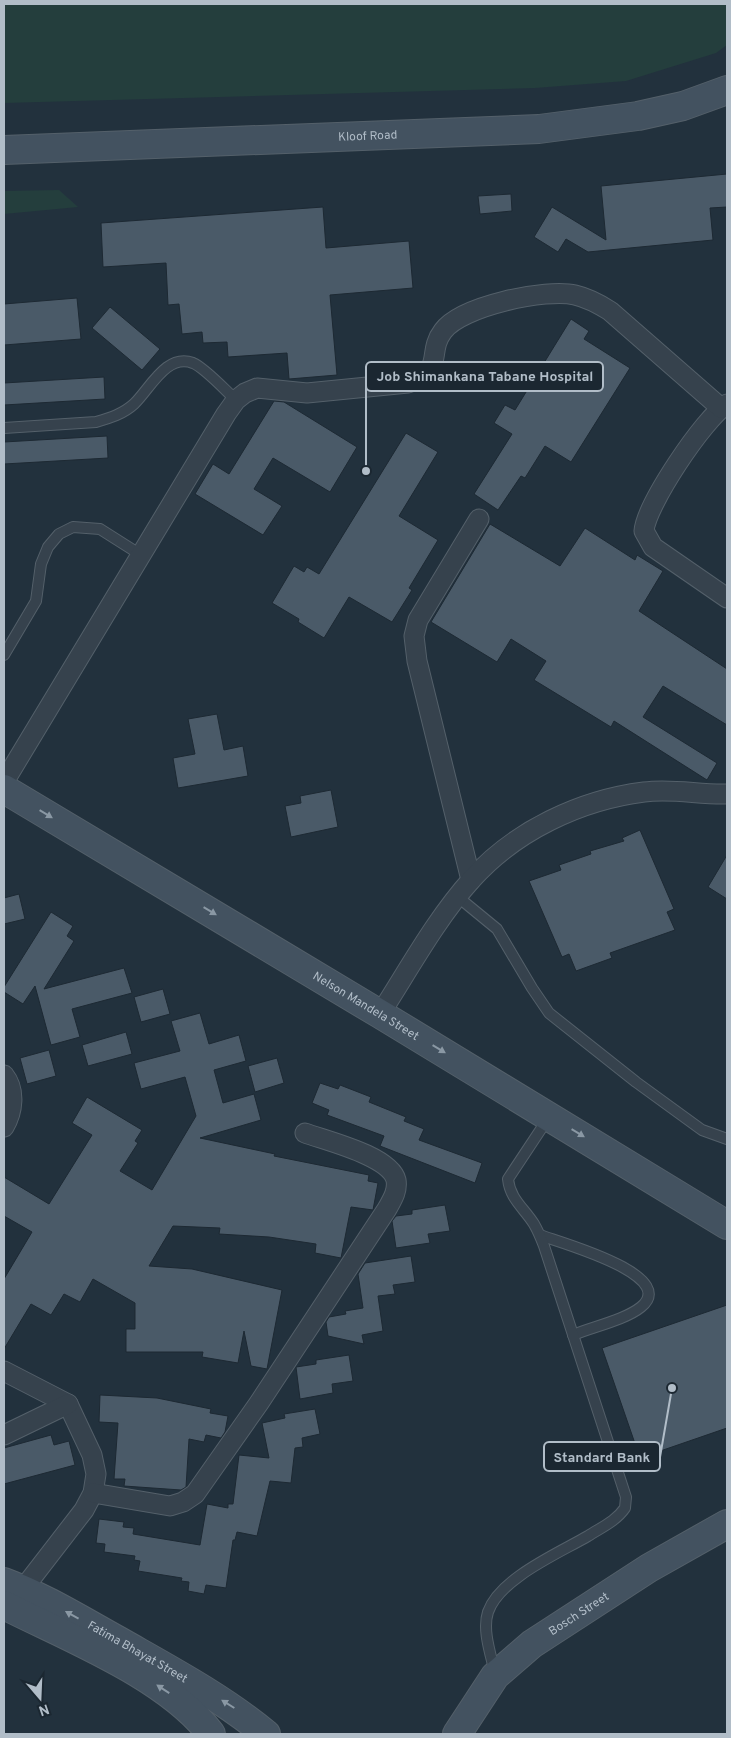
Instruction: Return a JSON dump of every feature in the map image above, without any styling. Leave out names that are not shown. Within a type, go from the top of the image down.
[{"type":"main road","name":"Kloof Road","points":[[4,150],[539,129],[638,116],[683,106],[727,90]]},
{"type":"main road","name":"Nelson Mandela Street","points":[[4,789],[550,1116],[727,1225]]},
{"type":"main road","name":"Bosch Street","points":[[457,1734],[495,1676],[532,1644],[649,1568],[727,1524]]},
{"type":"main road","points":[[10,1592],[176,1698],[199,1719],[211,1734]]},
{"type":"main road","name":"Fatima Bhayat Street","points":[[10,1592],[181,1676],[234,1708],[266,1734]]},
{"type":"street","points":[[4,782],[236,400],[245,393],[257,388],[307,393],[408,383],[421,379],[429,372],[434,362],[437,342],[442,331],[461,316],[511,299],[548,293],[574,294],[594,301],[610,311],[724,406],[706,422],[657,498],[647,515],[644,531],[653,547],[727,598]]},
{"type":"street","points":[[471,880],[417,662],[414,636],[418,620],[479,519]]},
{"type":"street","points":[[380,1014],[471,880],[490,860],[523,836],[555,817],[619,795],[647,791],[727,794]]},
{"type":"street","points":[[4,1075],[11,1092],[13,1108],[4,1128]]},
{"type":"street","points":[[93,1493],[170,1506],[184,1502],[195,1494],[259,1403],[387,1210],[395,1193],[396,1182],[392,1171],[383,1162],[305,1133]]},
{"type":"street","points":[[4,1371],[68,1404],[92,1454],[96,1474],[93,1493],[84,1510],[10,1592]]},
{"type":"street","points":[[4,1435],[68,1404]]},
{"type":"lane","points":[[4,428],[96,422],[111,418],[134,404],[172,363],[184,360],[195,363],[236,400]]},
{"type":"lane","points":[[4,655],[36,601],[41,564],[48,547],[59,534],[72,528],[100,529],[141,555]]},
{"type":"lane","points":[[458,897],[497,928],[549,1013],[636,1082],[702,1130],[727,1139]]},
{"type":"lane","points":[[495,1676],[487,1628],[488,1612],[496,1598],[521,1575],[613,1521],[625,1508],[626,1497],[540,1235],[533,1222],[514,1200],[509,1189],[508,1179],[550,1116]]},
{"type":"lane","points":[[540,1235],[620,1265],[637,1274],[647,1285],[648,1295],[642,1306],[628,1314],[573,1335]]},
{"type":"green space","points":[[4,4],[727,4],[727,45],[716,53],[626,81],[535,88],[4,103]]},
{"type":"green space","points":[[59,190],[78,207],[4,214],[4,191]]},
{"type":"building","points":[[727,174],[727,207],[710,208],[713,240],[588,252],[566,239],[558,252],[534,237],[552,207],[606,240],[601,186]]},
{"type":"building","points":[[511,194],[512,211],[480,214],[478,196]]},
{"type":"building","points":[[323,207],[326,248],[409,241],[413,288],[330,295],[337,375],[289,379],[287,353],[228,357],[227,342],[203,343],[202,332],[182,334],[179,304],[168,305],[166,263],[103,267],[101,223]]},
{"type":"building","points":[[77,298],[81,339],[4,345],[4,304]]},
{"type":"building","points":[[110,307],[160,349],[142,370],[92,328]]},
{"type":"building","points":[[571,319],[589,331],[584,339],[630,368],[571,462],[545,446],[525,478],[521,476],[498,510],[474,494],[512,434],[494,423],[505,405],[515,410]]},
{"type":"building","points":[[104,377],[105,399],[4,405],[4,383]]},
{"type":"building","points":[[274,401],[284,402],[357,447],[330,492],[273,458],[254,489],[282,506],[263,535],[195,494],[213,464],[229,474]]},
{"type":"building","points":[[406,433],[438,452],[399,516],[438,540],[409,588],[412,590],[392,622],[349,597],[324,638],[298,622],[299,619],[272,603],[294,566],[304,572],[307,567],[319,574]]},
{"type":"building","points":[[107,436],[108,458],[4,464],[4,442]]},
{"type":"building","points":[[490,524],[560,566],[585,528],[635,560],[637,555],[663,571],[639,611],[727,669],[727,725],[663,686],[643,717],[717,763],[707,780],[614,721],[611,727],[534,680],[546,661],[511,639],[497,662],[431,622]]},
{"type":"building","points":[[217,714],[224,750],[243,746],[248,776],[178,788],[173,758],[195,754],[188,719]]},
{"type":"building","points":[[331,790],[338,827],[291,837],[285,806],[301,803],[300,796]]},
{"type":"building","points":[[640,830],[674,909],[667,912],[675,930],[610,953],[612,958],[576,971],[569,954],[562,957],[529,881],[561,870],[559,865],[591,854],[590,851],[624,841],[622,838]]},
{"type":"building","points":[[727,855],[727,899],[708,887]]},
{"type":"building","points":[[19,894],[25,919],[4,924],[4,898]]},
{"type":"building","points":[[51,912],[73,926],[67,936],[74,941],[44,989],[124,968],[132,993],[72,1009],[80,1037],[51,1045],[35,986],[23,1004],[4,992],[4,987]]},
{"type":"building","points":[[163,989],[170,1014],[141,1022],[134,997]]},
{"type":"building","points":[[200,1013],[209,1044],[239,1035],[246,1061],[214,1070],[223,1103],[254,1094],[261,1120],[200,1138],[275,1154],[274,1156],[369,1175],[368,1181],[378,1183],[373,1210],[351,1207],[341,1258],[315,1253],[316,1244],[269,1237],[219,1234],[220,1228],[173,1226],[149,1266],[192,1269],[282,1290],[267,1369],[251,1366],[244,1331],[238,1363],[202,1357],[203,1352],[126,1352],[126,1329],[135,1329],[135,1303],[93,1279],[80,1302],[64,1294],[51,1315],[31,1304],[4,1349],[4,1279],[32,1232],[4,1216],[4,1177],[49,1204],[92,1135],[72,1123],[87,1097],[142,1130],[135,1141],[138,1143],[120,1171],[152,1190],[196,1116],[185,1077],[141,1089],[134,1063],[180,1051],[171,1021]]},
{"type":"building","points":[[126,1032],[132,1054],[88,1066],[82,1045]]},
{"type":"building","points":[[49,1050],[56,1076],[27,1084],[20,1058]]},
{"type":"building","points":[[277,1058],[284,1083],[255,1092],[248,1066]]},
{"type":"building","points":[[320,1083],[338,1089],[340,1085],[371,1097],[369,1102],[406,1117],[404,1121],[424,1129],[419,1140],[482,1163],[475,1183],[380,1146],[384,1136],[327,1115],[329,1110],[312,1103]]},
{"type":"building","points":[[445,1205],[450,1231],[428,1234],[430,1243],[396,1248],[392,1221],[396,1216],[412,1214],[412,1210]]},
{"type":"building","points":[[411,1256],[415,1282],[393,1285],[395,1294],[378,1296],[383,1331],[362,1335],[364,1344],[328,1336],[326,1322],[329,1317],[346,1314],[345,1311],[363,1308],[358,1274],[365,1263]]},
{"type":"building","points":[[727,1305],[727,1428],[640,1458],[602,1348]]},
{"type":"building","points":[[349,1355],[353,1381],[332,1384],[333,1393],[300,1399],[296,1367],[316,1364],[316,1360]]},
{"type":"building","points":[[100,1395],[157,1398],[211,1409],[210,1413],[228,1416],[225,1432],[221,1438],[206,1435],[204,1442],[189,1439],[186,1487],[181,1490],[124,1486],[125,1479],[114,1479],[118,1423],[99,1422]]},
{"type":"building","points":[[315,1409],[320,1434],[302,1438],[303,1447],[295,1448],[291,1483],[270,1481],[257,1536],[237,1532],[235,1540],[233,1540],[226,1588],[206,1585],[204,1594],[188,1591],[189,1582],[181,1581],[182,1578],[138,1571],[140,1561],[134,1560],[135,1556],[104,1552],[105,1544],[96,1543],[99,1519],[124,1522],[123,1527],[134,1528],[133,1534],[200,1545],[207,1504],[228,1508],[228,1504],[233,1504],[239,1455],[269,1458],[262,1423],[285,1418],[284,1414]]},
{"type":"building","points":[[51,1435],[54,1445],[69,1441],[75,1465],[4,1484],[4,1448]]},
{"type":"place","name":"Job Shimankana Tabane Hospital","points":[[366,471]]},
{"type":"place","name":"Standard Bank","points":[[672,1388]]}]
